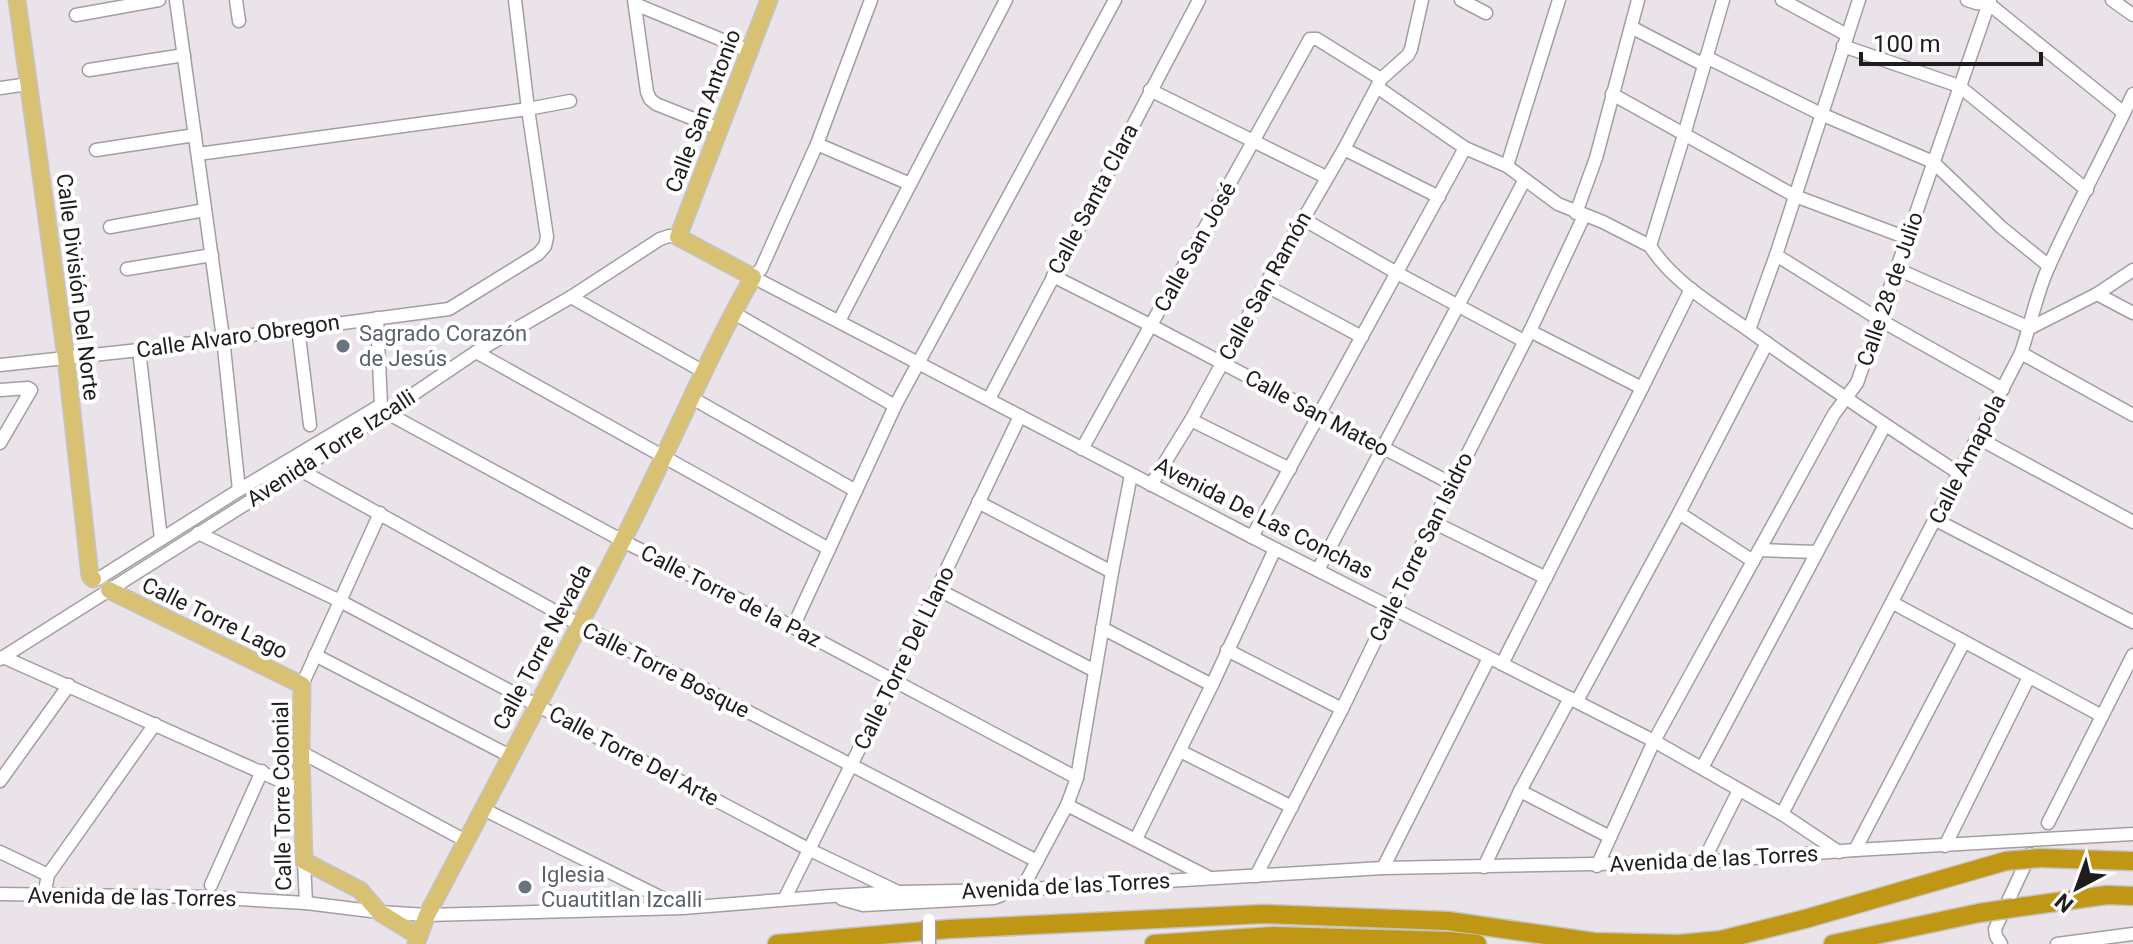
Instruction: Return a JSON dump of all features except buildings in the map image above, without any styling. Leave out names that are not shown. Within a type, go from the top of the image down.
[{"type":"highway","points":[[777,944],[949,929],[1263,914],[1448,921],[1594,942],[1679,944],[1721,940],[1805,919],[2038,850],[2133,861]]},
{"type":"highway","points":[[1833,944],[1979,913],[2107,895],[2133,896]]},
{"type":"highway","points":[[1154,944],[1273,936],[1477,944]]},
{"type":"main road","name":"Calle División Del Norte","points":[[17,0],[66,358],[90,576],[93,579]]},
{"type":"main road","name":"Calle San Antonio","points":[[671,237],[719,129],[769,0]]},
{"type":"main road","name":"Avenida De Las Conchas","points":[[671,237],[753,277]]},
{"type":"main road","name":"Calle Torre Nevada","points":[[417,940],[427,915],[623,541],[753,277]]},
{"type":"main road","name":"Calle Torre Lago","points":[[109,590],[302,685]]},
{"type":"main road","name":"Calle Torre Colonial","points":[[302,685],[304,861]]},
{"type":"main road","points":[[304,861],[360,890],[379,912],[417,940]]},
{"type":"street","points":[[76,15],[159,0]]},
{"type":"street","points":[[176,0],[223,338],[239,490]]},
{"type":"street","points":[[236,0],[239,21]]},
{"type":"street","name":"Calle Alvaro Obregon","points":[[0,365],[449,309],[538,254],[545,246],[547,237],[515,0]]},
{"type":"street","points":[[753,277],[761,269],[817,144],[871,0]]},
{"type":"street","points":[[839,321],[1006,0]]},
{"type":"street","points":[[793,627],[895,406],[1115,0]]},
{"type":"street","name":"Calle Santa Clara","points":[[989,399],[1199,0]]},
{"type":"street","name":"Calle San Ramón","points":[[1151,485],[1191,420],[1379,83],[1408,55],[1422,0]]},
{"type":"street","points":[[1461,0],[1486,13]]},
{"type":"street","points":[[1507,166],[1559,0]]},
{"type":"street","name":"Calle Torre San Isidro","points":[[1256,876],[1527,336],[1580,214],[1638,0]]},
{"type":"street","points":[[1650,246],[1723,0]]},
{"type":"street","points":[[1782,0],[1845,40],[1959,86],[2087,190]]},
{"type":"street","points":[[1749,330],[1859,0]]},
{"type":"street","points":[[1967,0],[1989,2],[2124,113]]},
{"type":"street","points":[[2112,0],[2133,15]]},
{"type":"street","points":[[635,2],[749,51]]},
{"type":"street","points":[[635,2],[650,99],[719,129]]},
{"type":"street","name":"Calle 28 de Julio","points":[[1597,866],[1654,741],[1834,414],[1857,383],[1989,2]]},
{"type":"street","points":[[1631,27],[1933,162],[2002,228],[2049,266]]},
{"type":"street","name":"Calle San José","points":[[1082,449],[1310,39],[1317,39],[1379,83]]},
{"type":"street","points":[[89,70],[184,55]]},
{"type":"street","points":[[1379,83],[1465,148],[1507,166],[1558,204],[1650,246],[1658,259],[1691,289],[1846,399],[1960,474]]},
{"type":"street","points":[[0,88],[29,84]]},
{"type":"street","points":[[1150,90],[1326,177]]},
{"type":"street","points":[[1612,94],[1795,196],[1907,238]]},
{"type":"street","name":"Calle Amapola","points":[[1782,814],[2021,353],[2049,266],[2133,94]]},
{"type":"street","points":[[198,154],[570,101]]},
{"type":"street","points":[[96,150],[195,135]]},
{"type":"street","points":[[817,144],[910,184]]},
{"type":"street","points":[[1252,537],[1465,148]]},
{"type":"street","points":[[1344,149],[1439,197]]},
{"type":"street","points":[[1318,570],[1524,181]]},
{"type":"street","points":[[110,227],[205,210]]},
{"type":"street","points":[[1303,219],[1458,307],[1642,388]]},
{"type":"street","name":"Avenida Torre Izcalli","points":[[2,658],[300,470],[384,409],[671,237]]},
{"type":"street","points":[[127,269],[212,255]]},
{"type":"street","points":[[1776,255],[1880,320],[2003,389]]},
{"type":"street","points":[[1897,269],[2030,328],[2097,294],[2133,270]]},
{"type":"street","name":"Calle San Mateo","points":[[1053,276],[1452,484]]},
{"type":"street","name":"Avenida De Las Conchas","points":[[753,277],[1131,475],[1654,741],[1782,814],[1839,852]]},
{"type":"street","points":[[1265,285],[1362,337]]},
{"type":"street","points":[[1502,664],[1691,289]]},
{"type":"street","points":[[2097,294],[2133,313]]},
{"type":"street","points":[[571,297],[704,372]]},
{"type":"street","points":[[734,313],[895,406]]},
{"type":"street","points":[[93,579],[98,579],[239,490],[384,409],[377,318]]},
{"type":"street","points":[[298,328],[310,425]]},
{"type":"street","points":[[1484,867],[1520,791],[1679,513],[1767,343]]},
{"type":"street","points":[[139,350],[161,539]]},
{"type":"street","points":[[476,352],[829,549]]},
{"type":"street","points":[[2021,353],[2133,415]]},
{"type":"street","points":[[0,390],[31,390],[0,443]]},
{"type":"street","points":[[692,398],[856,491]]},
{"type":"street","name":"Calle Torre de la Paz","points":[[384,409],[623,541],[793,627],[1077,778]]},
{"type":"street","name":"Calle Torre Del Llano","points":[[785,898],[1020,416]]},
{"type":"street","points":[[1191,420],[1290,469]]},
{"type":"street","points":[[1702,768],[1885,425]]},
{"type":"street","points":[[1978,438],[2133,522]]},
{"type":"street","name":"Calle Torre Bosque","points":[[300,470],[580,625],[1037,861]]},
{"type":"street","points":[[831,896],[863,905],[994,898],[1018,889],[1067,805],[1077,778],[1131,475]]},
{"type":"street","points":[[978,502],[1112,572]]},
{"type":"street","name":"Calle Torre Colonial","points":[[302,685],[380,513]]},
{"type":"street","points":[[1679,513],[1756,555],[1817,552]]},
{"type":"street","points":[[1936,520],[2133,622]]},
{"type":"street","points":[[1433,522],[1546,578]]},
{"type":"street","name":"Calle Torre Del Arte","points":[[198,533],[340,601],[810,850],[899,892]]},
{"type":"street","points":[[1136,839],[1275,549]]},
{"type":"street","points":[[937,589],[1095,671]]},
{"type":"street","points":[[1893,603],[2102,716]]},
{"type":"street","points":[[1102,628],[1212,685]]},
{"type":"street","points":[[1855,850],[1964,642]]},
{"type":"street","points":[[1227,650],[1342,709]]},
{"type":"street","points":[[315,655],[510,756]]},
{"type":"street","points":[[2048,823],[2133,655]]},
{"type":"street","points":[[2,658],[303,791]]},
{"type":"street","points":[[1383,868],[1489,658]]},
{"type":"street","points":[[1945,846],[2029,677]]},
{"type":"street","points":[[0,781],[69,685]]},
{"type":"street","points":[[44,895],[48,875],[155,724]]},
{"type":"street","points":[[1180,751],[1292,807]]},
{"type":"street","points":[[301,752],[466,841]]},
{"type":"street","points":[[211,885],[262,771]]},
{"type":"street","points":[[1703,862],[1739,790]]},
{"type":"street","points":[[1520,791],[1610,837]]},
{"type":"street","points":[[1067,805],[1212,879]]},
{"type":"street","points":[[483,809],[683,908]]},
{"type":"street","name":"Avenida de las Torres","points":[[0,894],[205,897],[427,915],[683,908],[785,898],[1018,889],[1383,868],[1703,862],[1945,846],[2038,850],[2133,834]]},
{"type":"street","points":[[2000,943],[1995,929],[2038,850]]},
{"type":"street","points":[[0,852],[48,875]]},
{"type":"street","name":"Calle Torre Colonial","points":[[304,861],[306,903]]},
{"type":"street","points":[[927,901],[929,944]]},
{"type":"street","points":[[2057,944],[2133,934]]},
{"type":"place","name":"Sagrado Corazón de Jesús","points":[[343,346]]},
{"type":"place","name":"Iglesia Cuautitlan Izcalli","points":[[525,887]]}]
